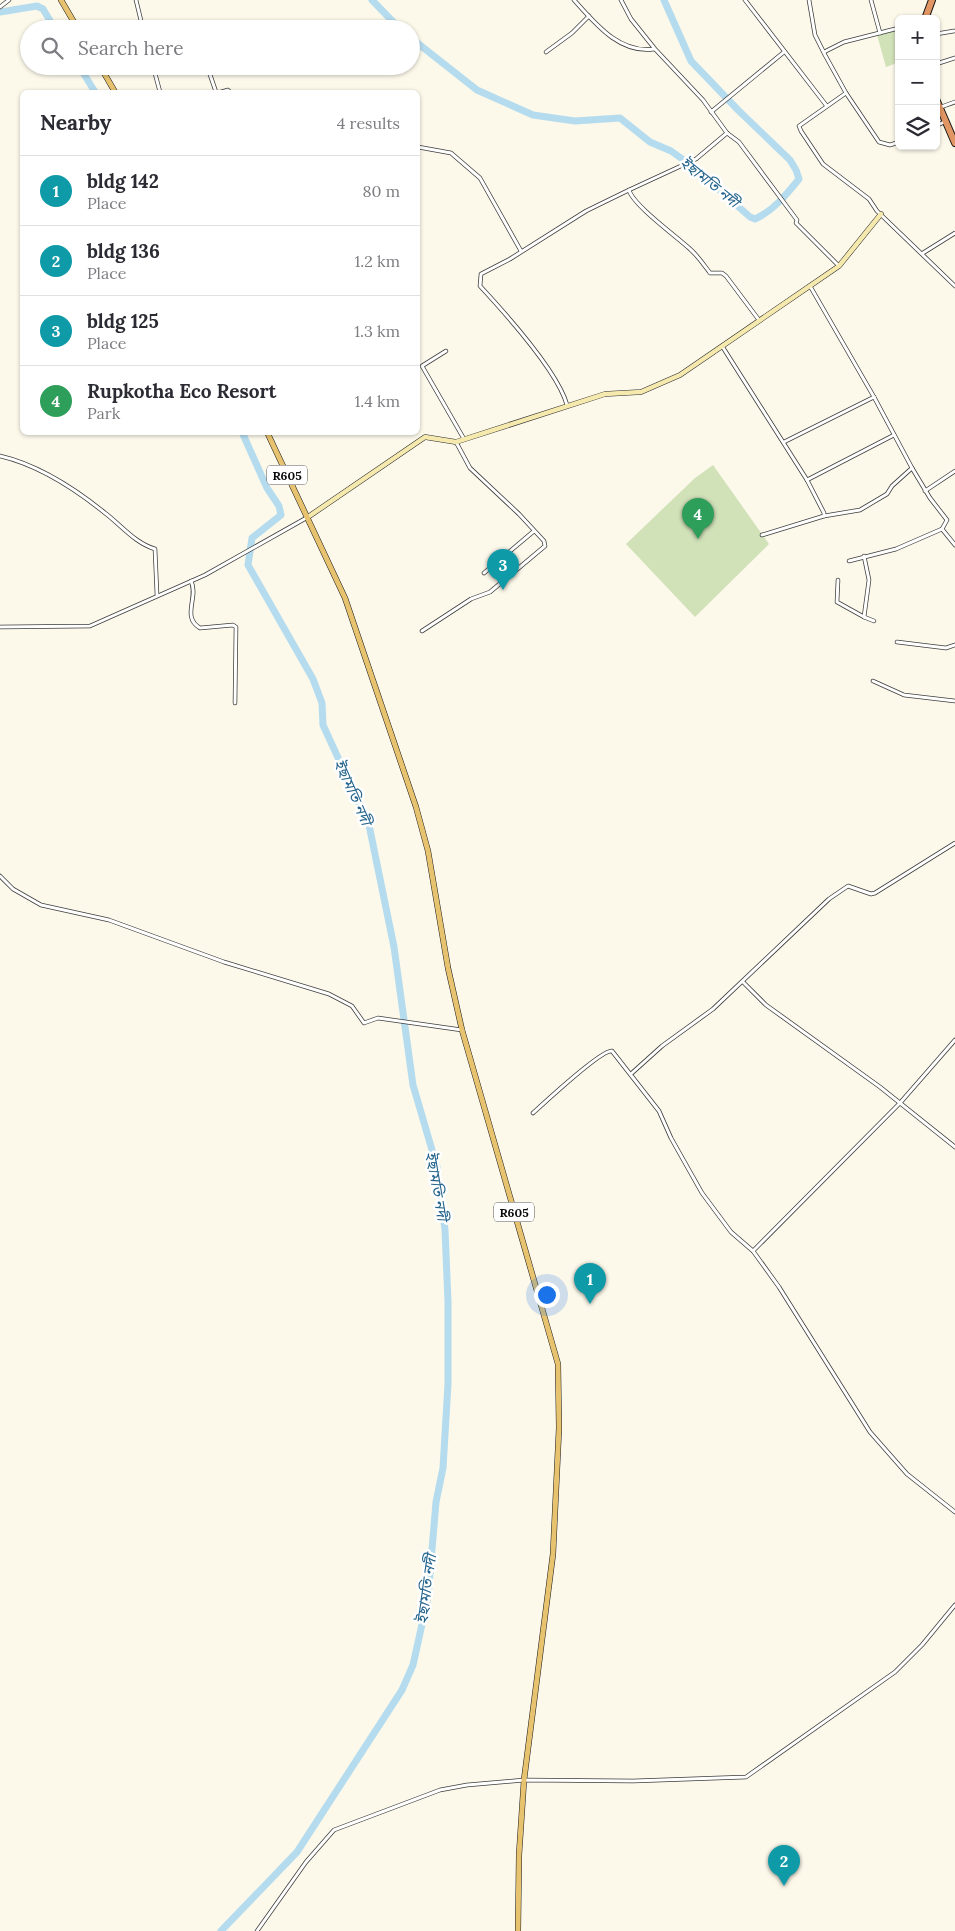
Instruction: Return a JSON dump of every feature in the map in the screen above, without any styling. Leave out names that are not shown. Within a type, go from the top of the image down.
[{"type":"highway","points":[[926,15],[932,0]]},
{"type":"highway","points":[[940,107],[955,143]]},
{"type":"main road","points":[[62,0],[73,20]]},
{"type":"main road","points":[[105,75],[114,90]]},
{"type":"main road","name":"R605","points":[[268,435],[345,598],[421,823],[462,1030],[557,1358],[559,1374],[559,1428],[550,1584],[524,1780],[518,1855],[518,1931]]},
{"type":"street","points":[[2,6],[9,0]]},
{"type":"street","points":[[136,0],[141,20]]},
{"type":"street","points":[[574,0],[613,38],[630,48],[655,49]]},
{"type":"street","points":[[621,0],[631,19],[655,49],[689,84],[727,133],[739,142],[797,220],[796,223],[801,231],[839,266]]},
{"type":"street","points":[[745,0],[826,105]]},
{"type":"street","points":[[809,0],[815,35],[846,93],[879,142],[890,145],[895,143]]},
{"type":"street","points":[[871,0],[880,33]]},
{"type":"street","points":[[546,52],[572,33],[589,16]]},
{"type":"street","points":[[824,52],[844,42],[895,29]]},
{"type":"street","points":[[940,33],[954,31]]},
{"type":"street","points":[[712,112],[784,52]]},
{"type":"street","points":[[940,63],[955,58]]},
{"type":"street","points":[[156,75],[160,90]]},
{"type":"street","points":[[210,75],[215,90]]},
{"type":"street","points":[[846,93],[826,105],[800,126],[800,131],[823,164],[870,199],[881,214],[955,286]]},
{"type":"street","points":[[940,107],[955,102]]},
{"type":"street","points":[[940,124],[947,121]]},
{"type":"street","points":[[567,405],[564,394],[554,377],[505,313],[479,284],[480,274],[573,218],[696,159],[727,133]]},
{"type":"street","points":[[420,147],[451,153],[480,178],[521,251]]},
{"type":"street","points":[[629,190],[631,196],[640,206],[692,251],[710,274],[722,273],[726,276],[760,320]]},
{"type":"street","points":[[0,627],[83,628],[191,581],[272,539],[308,517],[425,437],[456,442],[605,394],[641,392],[680,375],[839,266],[881,214]]},
{"type":"street","points":[[923,253],[955,233]]},
{"type":"street","points":[[810,286],[874,397],[925,491],[947,520],[942,529],[896,549],[849,561]]},
{"type":"street","points":[[722,346],[807,480],[824,516]]},
{"type":"street","points":[[446,351],[422,366],[464,439]]},
{"type":"street","points":[[784,442],[874,397]]},
{"type":"street","points":[[807,480],[894,435]]},
{"type":"street","points":[[422,631],[471,599],[490,592],[544,548],[546,543],[519,514],[470,468],[456,442]]},
{"type":"street","points":[[0,456],[32,465],[68,486],[106,514],[139,542],[156,549],[157,595]]},
{"type":"street","points":[[762,535],[824,516],[860,510],[887,494],[892,486],[912,468]]},
{"type":"street","points":[[925,491],[955,471]]},
{"type":"street","points":[[942,529],[955,545]]},
{"type":"street","points":[[484,573],[534,531]]},
{"type":"street","points":[[864,556],[869,580],[864,617]]},
{"type":"street","points":[[838,580],[837,602],[874,622]]},
{"type":"street","points":[[191,581],[193,594],[191,616],[195,625],[200,628],[233,625],[236,627],[235,703]]},
{"type":"street","points":[[897,642],[946,648],[955,645]]},
{"type":"street","points":[[873,681],[904,695],[955,702]]},
{"type":"street","points":[[632,1073],[743,982],[821,906],[844,888],[853,886],[871,894],[875,893],[955,843]]},
{"type":"street","points":[[0,876],[13,889],[41,905],[109,920],[224,962],[329,994],[352,1006],[364,1023],[378,1018],[462,1030]]},
{"type":"street","points":[[743,982],[766,1005],[900,1103],[955,1147]]},
{"type":"street","points":[[752,1251],[900,1103],[955,1040]]},
{"type":"street","points":[[533,1113],[610,1050],[632,1073],[659,1111],[671,1138],[702,1192],[731,1232],[752,1251],[778,1287],[870,1432],[907,1474],[955,1512]]},
{"type":"street","points":[[257,1931],[306,1862],[334,1830],[453,1787],[524,1780],[633,1781],[746,1776],[895,1672],[922,1645],[955,1605]]},
{"type":"green space","points":[[895,31],[895,64],[886,67],[877,35]]},
{"type":"green space","points":[[713,465],[769,544],[695,617],[626,544],[695,478]]},
{"type":"waterway","name":"ইছামতি নদী","points":[[372,0],[391,20]]},
{"type":"waterway","name":"ইছামতি নদী","points":[[420,45],[477,90],[533,115],[575,121],[620,118],[650,142],[671,151],[695,168],[750,217],[755,219],[762,216],[774,207],[799,179],[796,170],[790,160],[691,61],[664,0]]},
{"type":"waterway","name":"ইছামতি নদী","points":[[0,12],[37,6],[43,9],[50,20]]},
{"type":"waterway","name":"ইছামতি নদী","points":[[85,75],[94,90]]},
{"type":"waterway","name":"ইছামতি নদী","points":[[221,1931],[297,1852],[402,1690],[413,1665],[428,1597],[436,1502],[443,1468],[448,1384],[448,1302],[445,1230],[437,1167],[413,1085],[394,947],[369,825],[323,725],[322,703],[313,679],[248,565],[252,538],[281,515],[279,506],[267,488],[243,435]]},
{"type":"place","name":"Rupkotha Eco Resort","points":[[698,539]]},
{"type":"place","name":"bldg 125","points":[[503,590]]},
{"type":"place","name":"bldg 142","points":[[590,1304]]},
{"type":"place","name":"bldg 136","points":[[784,1886]]}]
